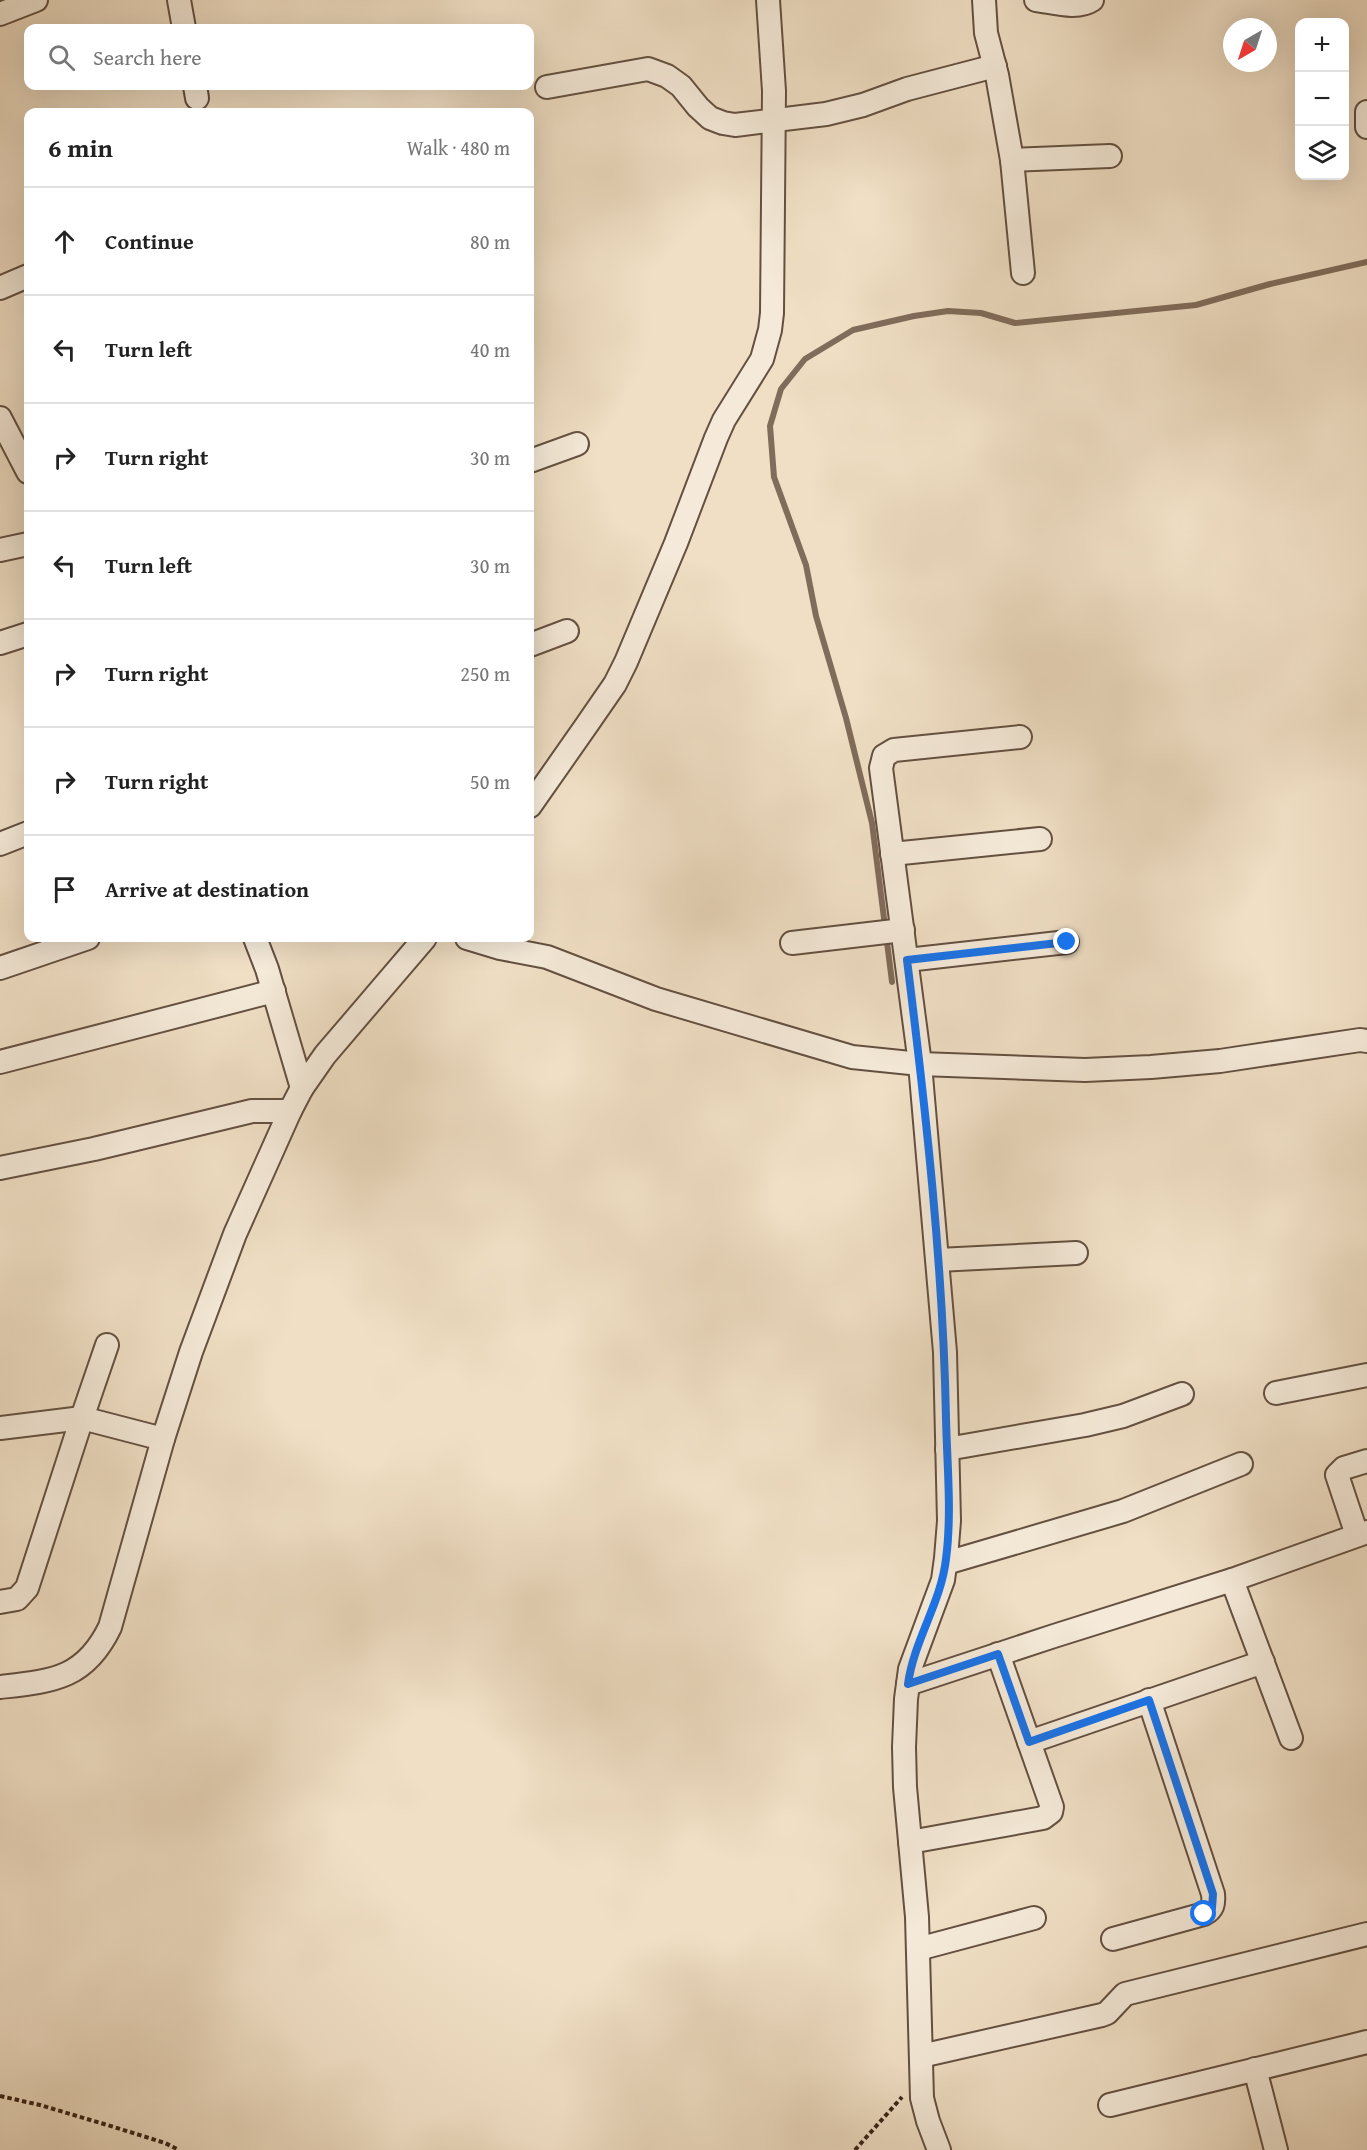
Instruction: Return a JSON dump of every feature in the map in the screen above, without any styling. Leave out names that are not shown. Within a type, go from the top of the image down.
[{"type":"street","points":[[0,14],[36,0]]},
{"type":"street","points":[[178,0],[183,24]]},
{"type":"street","points":[[534,800],[615,684],[676,543],[720,429],[762,359],[772,313],[774,91],[768,0]]},
{"type":"street","points":[[984,0],[986,33],[995,66],[1012,160],[1023,273]]},
{"type":"street","points":[[1036,0],[1070,5],[1083,4],[1092,0]]},
{"type":"street","points":[[547,87],[648,69],[667,76],[681,86],[698,107],[711,118],[735,125],[826,114],[863,105],[907,89],[995,66]]},
{"type":"street","points":[[1367,112],[1367,127]]},
{"type":"street","points":[[1012,160],[1110,156]]},
{"type":"street","points":[[0,288],[24,278]]},
{"type":"street","points":[[0,418],[24,464]]},
{"type":"street","points":[[534,460],[578,444]]},
{"type":"street","points":[[0,550],[24,545]]},
{"type":"street","points":[[534,643],[567,631]]},
{"type":"street","points":[[0,644],[24,635]]},
{"type":"street","points":[[939,2150],[922,2097],[918,1949],[904,1747],[910,1669],[943,1580],[946,1563],[949,1521],[945,1352],[920,1064],[907,960],[892,931],[892,854],[880,768],[884,756],[894,750],[1020,737]]},
{"type":"street","points":[[534,773],[559,764]]},
{"type":"street","points":[[0,844],[24,835]]},
{"type":"street","points":[[892,854],[1040,839]]},
{"type":"street","points":[[792,943],[892,931]]},
{"type":"street","points":[[0,968],[76,942]]},
{"type":"street","points":[[256,942],[274,991],[302,1088]]},
{"type":"street","points":[[0,1688],[58,1677],[76,1671],[101,1646],[110,1627],[163,1439],[191,1352],[218,1276],[290,1111],[302,1088],[325,1055],[422,942]]},
{"type":"street","points":[[480,942],[570,964],[656,999],[852,1057],[920,1064],[1085,1070],[1220,1061],[1360,1040],[1367,1041]]},
{"type":"street","points":[[907,960],[1067,942]]},
{"type":"street","points":[[0,1062],[274,991]]},
{"type":"street","points":[[0,1168],[94,1149],[252,1111],[290,1111]]},
{"type":"street","points":[[938,1260],[1076,1253]]},
{"type":"street","points":[[0,1602],[17,1599],[27,1588],[107,1345]]},
{"type":"street","points":[[1276,1393],[1367,1375]]},
{"type":"street","points":[[947,1449],[1085,1425],[1123,1416],[1182,1394]]},
{"type":"street","points":[[0,1428],[82,1418],[163,1439]]},
{"type":"street","points":[[908,1684],[1232,1580],[1362,1533],[1337,1475],[1344,1468],[1367,1461]]},
{"type":"street","points":[[946,1563],[1123,1511],[1241,1464]]},
{"type":"street","points":[[1232,1580],[1291,1738]]},
{"type":"street","points":[[910,1842],[1042,1818],[1052,1808],[998,1654]]},
{"type":"street","points":[[1029,1742],[1263,1662]]},
{"type":"street","points":[[1113,1939],[1204,1914],[1212,1908],[1214,1902],[1149,1700]]},
{"type":"street","points":[[918,1949],[1034,1918]]},
{"type":"street","points":[[921,2056],[1102,2015],[1107,2013],[1125,1994],[1367,1934]]},
{"type":"street","points":[[1110,2105],[1367,2042]]},
{"type":"street","points":[[1255,2069],[1276,2150]]},
{"type":"path","points":[[855,2150],[892,2108],[922,2079]]},
{"type":"path","points":[[0,2096],[103,2123],[165,2143],[179,2150]]},
{"type":"waterway","points":[[892,982],[872,823],[846,718],[816,616],[806,565],[774,477],[770,426],[781,389],[805,359],[853,330],[914,316],[948,311],[981,313],[1015,323],[1196,305],[1270,284],[1367,262]]},
{"type":"route","points":[[1067,942],[907,960],[920,1064],[945,1352],[949,1521],[943,1580],[919,1641],[908,1684],[998,1654],[1029,1742],[1149,1700],[1213,1894],[1212,1908],[1204,1914]]}]
